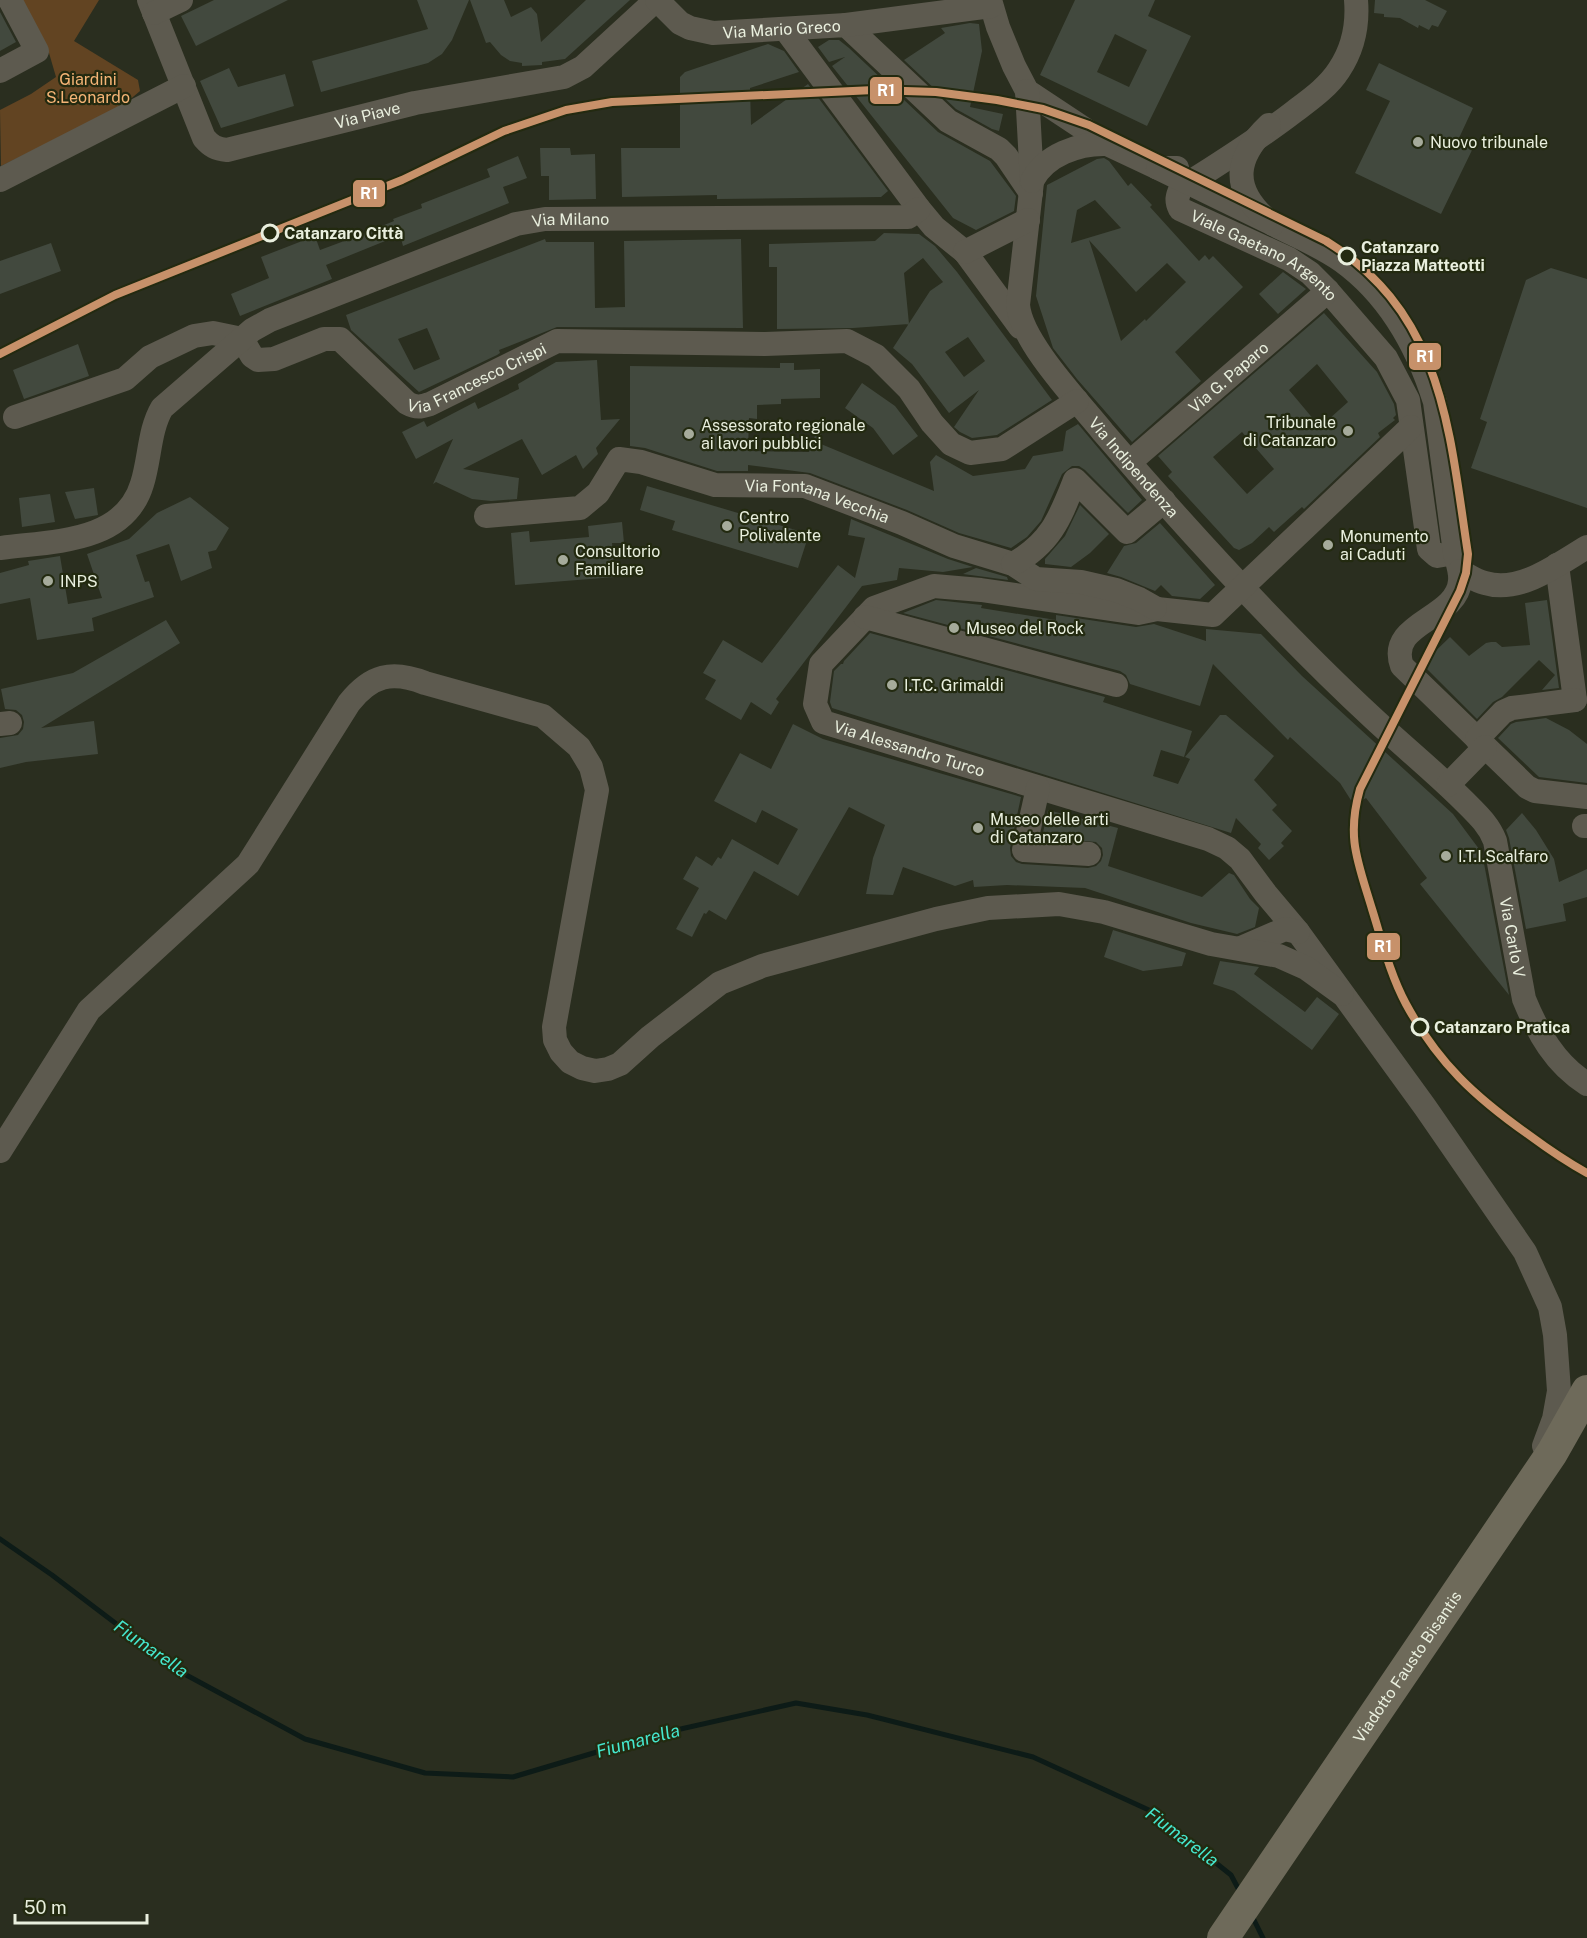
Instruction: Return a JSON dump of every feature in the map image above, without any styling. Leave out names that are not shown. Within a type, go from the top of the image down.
[{"type":"main road","name":"Viadotto Fausto Bisantis","points":[[1222,1938],[1552,1453],[1573,1391]]},
{"type":"street","points":[[0,71],[37,51],[10,0]]},
{"type":"street","points":[[152,7],[181,0]]},
{"type":"street","name":"Via Piave","points":[[152,7],[204,138],[216,149],[227,150],[415,103],[564,77],[583,67],[657,0]]},
{"type":"street","name":"Via Mario Greco","points":[[657,0],[680,23],[700,31],[713,33],[846,25],[948,121],[999,149],[1031,187]]},
{"type":"street","points":[[1273,224],[1250,201],[1242,172],[1246,152],[1257,136],[1306,96],[1334,68],[1342,53],[1351,23],[1351,0]]},
{"type":"street","name":"Viale Gaetano Argento","points":[[1356,0],[1357,12],[1352,41],[1339,70],[1328,84],[1272,129],[1181,188],[1177,195],[1177,203],[1180,209],[1289,259],[1310,273],[1386,358],[1408,400],[1429,549],[1433,555],[1457,562],[1487,584],[1509,585],[1534,577],[1587,547]]},
{"type":"street","points":[[846,25],[991,3],[1014,66],[1027,91],[1117,148],[1323,249],[1342,261],[1372,289],[1399,323],[1412,344],[1435,402],[1460,582],[1454,599],[1415,627],[1403,640],[1399,653],[1400,659],[1407,672],[1527,787],[1536,791],[1587,797]]},
{"type":"street","name":"Via Indipendenza","points":[[786,30],[919,209],[934,227],[965,252],[1077,401],[1164,501],[1241,588],[1327,675],[1448,785]]},
{"type":"street","points":[[0,180],[184,86]]},
{"type":"street","name":"Via Indipendenza","points":[[1027,91],[1031,187],[1018,305],[1019,317],[1031,342]]},
{"type":"street","points":[[1158,168],[1170,169],[1196,163],[1269,126]]},
{"type":"street","points":[[1031,187],[1037,171],[1071,149],[1092,143],[1117,148]]},
{"type":"street","name":"Via Milano","points":[[242,339],[252,330],[270,321],[530,220],[908,217],[919,209]]},
{"type":"street","points":[[965,252],[1028,220]]},
{"type":"street","name":"Via G. Paparo","points":[[1130,462],[1328,291]]},
{"type":"street","points":[[15,417],[125,379],[150,357],[194,336],[213,333],[242,339]]},
{"type":"street","points":[[0,548],[85,537],[119,519],[136,499],[142,484],[156,417],[162,408],[242,339]]},
{"type":"street","name":"Via Francesco Crispi","points":[[242,339],[252,356],[266,361],[324,339],[340,339],[407,403],[421,407],[556,341],[765,344],[847,341],[876,356],[909,388],[932,423],[951,444],[970,453],[1002,449],[1077,401]]},
{"type":"street","points":[[1241,588],[1411,427]]},
{"type":"street","name":"Via Fontana Vecchia","points":[[486,516],[580,508],[598,493],[619,459],[641,462],[715,485],[805,486],[902,523],[954,546],[1013,564],[1036,579],[1081,582],[1116,590],[1157,609]]},
{"type":"street","points":[[1013,564],[1046,540],[1063,512],[1075,480],[1126,532],[1164,501]]},
{"type":"street","points":[[1448,785],[1503,712],[1512,708],[1581,704],[1557,565]]},
{"type":"street","name":"Via Alessandro Turco","points":[[1241,588],[1213,615],[1157,609],[1138,613],[981,590],[934,586],[874,608],[821,664],[814,704],[823,722],[1187,832],[1227,848],[1240,859],[1298,932],[1432,1116],[1525,1252],[1550,1306],[1555,1335],[1573,1391],[1554,1419],[1541,1456],[1520,1498]]},
{"type":"street","points":[[865,617],[1116,685]]},
{"type":"street","points":[[0,1150],[89,1010],[248,864],[349,703],[360,689],[375,680],[391,675],[409,676],[425,683],[543,716],[579,747],[591,767],[597,790],[554,1027],[555,1040],[561,1052],[570,1062],[582,1068],[595,1071],[620,1064],[650,1037],[720,983],[762,966],[936,919],[988,908],[1059,904],[1104,912],[1211,944],[1279,956],[1306,968],[1342,994]]},
{"type":"street","name":"Via Carlo V","points":[[1448,785],[1486,823],[1495,841],[1524,999],[1533,1020],[1558,1060],[1575,1077],[1587,1084]]},
{"type":"street","points":[[1038,788],[1024,850],[1089,854]]},
{"type":"street","points":[[1264,937],[1269,921],[1266,894]]},
{"type":"street","points":[[1241,948],[1285,929],[1298,932],[1293,945],[1279,956]]},
{"type":"street","points":[[1552,1453],[1587,1425]]},
{"type":"green space","name":"Giardini S.Leonardo","points":[[21,0],[99,0],[74,41],[138,80],[140,91],[120,108],[1,166],[0,110],[31,94],[56,77],[47,46]]},
{"type":"building","points":[[214,0],[288,0],[196,46],[181,16]]},
{"type":"building","points":[[417,0],[469,0],[452,40],[442,54],[428,63],[321,92],[312,61],[428,29]]},
{"type":"building","points":[[470,0],[504,0],[511,17],[531,7],[537,14],[541,42],[586,0],[630,0],[565,59],[542,62],[542,65],[522,66],[522,63],[510,61],[501,55],[490,42],[486,43]]},
{"type":"building","points":[[1075,0],[1155,0],[1148,16],[1191,36],[1147,126],[1040,75]],"holes":[[[1115,34],[1147,50],[1129,87],[1097,72]]]},
{"type":"building","points":[[1375,0],[1425,0],[1447,11],[1438,27],[1432,25],[1429,30],[1419,25],[1418,28],[1400,18],[1384,17],[1384,14],[1374,13]]},
{"type":"building","points":[[0,12],[16,42],[0,51]]},
{"type":"building","points":[[970,23],[979,24],[982,51],[970,107],[1003,114],[999,131],[956,109],[904,60],[945,33],[941,28]]},
{"type":"building","points":[[829,40],[839,40],[849,48],[938,132],[990,161],[1016,196],[1014,211],[976,230],[953,218],[832,66],[845,57],[829,62],[818,47]]},
{"type":"building","points":[[768,44],[784,51],[799,72],[750,88],[751,125],[808,84],[888,191],[881,197],[717,199],[717,195],[622,197],[621,148],[680,148],[680,77],[685,72]]},
{"type":"building","name":"Nuovo tribunale","points":[[1379,63],[1473,108],[1459,138],[1474,146],[1441,214],[1355,173],[1390,101],[1366,90]]},
{"type":"building","points":[[229,68],[238,87],[285,74],[294,106],[221,128],[200,81]]},
{"type":"building","points":[[540,148],[570,148],[571,155],[595,154],[596,199],[549,200],[549,176],[541,176]]},
{"type":"building","points":[[518,156],[527,178],[503,187],[509,203],[403,246],[400,235],[326,265],[332,279],[240,316],[231,294],[269,278],[261,257],[315,236],[320,250],[355,237],[422,208],[421,204],[490,177],[487,169]]},
{"type":"building","points":[[1104,158],[1109,161],[1128,186],[1131,183],[1199,261],[1205,255],[1209,260],[1213,256],[1243,287],[1175,352],[1201,381],[1132,442],[1053,348],[1036,296],[1047,185],[1097,159]],"holes":[[[1095,200],[1121,228],[1071,243],[1077,210]],[[1089,240],[1136,292],[1167,263],[1186,282],[1146,321],[1145,319],[1121,341]]]},
{"type":"building","points":[[884,233],[919,234],[935,246],[1052,400],[997,435],[972,438],[954,427],[979,390],[949,413],[912,364],[893,348],[909,324],[853,328],[777,329],[777,267],[769,267],[769,244],[875,241]],"holes":[[[923,258],[943,282],[930,291],[909,323],[904,273]],[[968,337],[985,361],[964,377],[945,352]]]},
{"type":"building","points":[[545,239],[546,242],[594,242],[595,308],[625,307],[624,241],[741,239],[743,328],[557,327],[499,350],[500,353],[497,355],[419,392],[351,330],[346,315]],"holes":[[[427,328],[440,359],[414,370],[398,339]]]},
{"type":"building","points":[[51,243],[61,271],[0,294],[0,261]]},
{"type":"building","points":[[1551,268],[1587,279],[1587,508],[1471,468],[1487,422],[1480,419],[1526,280]]},
{"type":"building","points":[[1283,272],[1306,289],[1278,314],[1259,294]]},
{"type":"building","name":"Tribunale di Catanzaro","points":[[1324,313],[1377,372],[1394,404],[1396,415],[1393,418],[1395,420],[1378,433],[1380,437],[1304,509],[1302,507],[1274,532],[1269,527],[1252,543],[1239,550],[1234,548],[1168,476],[1172,472],[1158,456]],"holes":[[[1317,364],[1348,402],[1320,427],[1289,390]],[[1242,432],[1274,469],[1247,494],[1213,457]]]},
{"type":"building","points":[[78,344],[89,376],[24,399],[13,370]]},
{"type":"building","points":[[597,360],[601,420],[620,419],[596,448],[598,454],[583,469],[576,455],[542,475],[522,439],[463,469],[519,478],[517,499],[491,501],[472,499],[436,482],[433,484],[453,439],[416,459],[402,432],[424,421],[427,427],[475,402],[478,409],[519,389],[518,384],[556,362]]},
{"type":"building","points":[[780,363],[794,363],[794,370],[820,369],[820,398],[781,399],[781,404],[757,405],[757,419],[749,418],[748,451],[809,452],[819,425],[821,425],[821,444],[934,491],[930,462],[936,455],[973,476],[1025,469],[1033,456],[1063,451],[1066,431],[1078,424],[1142,500],[1128,513],[1085,470],[1079,466],[1072,466],[1062,474],[1041,521],[1027,537],[1011,548],[959,533],[907,510],[810,473],[748,465],[748,471],[717,471],[645,448],[630,446],[630,366],[780,368]]},
{"type":"building","points":[[862,383],[895,406],[918,436],[893,455],[873,428],[845,408]]},
{"type":"building","name":"Centro Polivalente","points":[[647,486],[809,534],[798,568],[672,530],[675,521],[640,510]]},
{"type":"building","points":[[94,488],[98,515],[75,519],[65,492]]},
{"type":"building","points":[[50,494],[55,522],[22,527],[19,498]]},
{"type":"building","points":[[190,497],[229,528],[216,550],[208,552],[212,568],[181,581],[169,544],[136,555],[145,582],[149,581],[154,597],[92,618],[94,631],[37,640],[30,598],[0,604],[0,573],[29,565],[28,561],[60,556],[68,604],[102,598],[87,554],[129,539],[157,513]]},
{"type":"building","points":[[1080,505],[1109,534],[1090,553],[1071,567],[1045,564],[1045,559],[1065,536]]},
{"type":"building","points":[[851,519],[973,567],[943,572],[899,568],[897,580],[862,586],[776,699],[779,702],[771,715],[751,702],[741,720],[705,699],[716,680],[703,673],[723,640],[762,663],[838,565],[855,578],[865,538],[848,535]]},
{"type":"building","name":"Consultorio Familiare","points":[[622,522],[624,543],[612,543],[615,577],[515,585],[511,533],[529,531],[530,542],[589,537],[588,526]]},
{"type":"building","points":[[1160,523],[1215,585],[1200,599],[1172,596],[1161,585],[1155,591],[1107,573],[1124,546],[1136,543]]},
{"type":"building","points":[[976,568],[1007,577],[1008,580],[963,574]]},
{"type":"building","points":[[936,600],[982,605],[981,608],[1056,620],[1056,615],[1136,627],[1154,624],[1206,641],[1206,629],[1261,634],[1302,676],[1453,814],[1482,853],[1509,995],[1420,884],[1427,878],[1366,798],[1354,805],[1340,783],[1290,737],[1288,740],[1213,664],[1200,706],[1130,684],[1126,675],[1120,671],[903,613]]},
{"type":"building","points":[[1547,600],[1559,688],[1542,690],[1555,675],[1539,660],[1477,719],[1422,664],[1450,637],[1469,656],[1486,643],[1491,642],[1496,642],[1502,647],[1530,645],[1525,603]]},
{"type":"building","points":[[166,620],[180,643],[41,728],[94,721],[98,754],[26,762],[0,768],[0,738],[18,735],[23,729],[24,722],[22,715],[16,710],[5,709],[1,689],[73,673]]},
{"type":"building","points":[[870,633],[1105,697],[1103,702],[1192,731],[1184,757],[1161,750],[1153,776],[1178,784],[1190,759],[1185,757],[1220,715],[1226,715],[1274,756],[1254,780],[1277,805],[1272,810],[1292,831],[1281,843],[1284,846],[1269,860],[1258,848],[1261,844],[1236,818],[1231,833],[832,708],[830,702],[834,671]]},
{"type":"building","points":[[1546,718],[1569,730],[1587,744],[1587,783],[1539,777],[1498,738],[1511,724]]},
{"type":"building","points":[[793,724],[823,739],[1021,797],[1010,848],[1011,856],[1016,862],[1088,868],[1096,866],[1101,861],[1102,848],[1096,842],[1042,837],[1048,810],[1118,828],[1108,866],[1202,897],[1229,873],[1234,875],[1259,908],[1255,927],[1237,934],[1191,923],[1085,888],[1007,885],[974,887],[973,880],[955,886],[903,867],[893,895],[866,894],[873,858],[885,825],[849,807],[798,896],[754,871],[726,920],[709,910],[706,914],[704,913],[692,937],[676,929],[699,888],[683,879],[696,856],[712,866],[718,857],[721,859],[732,839],[778,865],[798,829],[762,810],[756,823],[714,801],[740,753],[771,769]]},
{"type":"building","points":[[1522,813],[1554,859],[1559,882],[1587,869],[1587,897],[1563,904],[1566,921],[1526,929],[1506,830]]},
{"type":"building","points":[[1113,930],[1186,953],[1182,966],[1143,971],[1104,957]]},
{"type":"building","points":[[1220,961],[1259,967],[1254,974],[1305,1012],[1317,997],[1339,1014],[1312,1050],[1234,991],[1213,984]]},
{"type":"waterway","name":"Fiumarella","points":[[0,1539],[52,1575],[177,1670],[305,1739],[425,1773],[513,1777],[654,1735],[796,1703],[867,1715],[1033,1757],[1151,1811],[1231,1875],[1240,1892]]},
{"type":"waterway","name":"Fiumarella","points":[[1251,1914],[1263,1938]]},
{"type":"transit line","name":"R1","points":[[0,354],[115,295],[402,180],[504,131],[566,110],[612,102],[874,90],[936,92],[997,100],[1043,109],[1089,125],[1326,241],[1365,270],[1395,303],[1418,339],[1434,378],[1446,420],[1468,554],[1466,573],[1460,591],[1360,789],[1356,806],[1354,836],[1362,877],[1395,981],[1406,1004],[1431,1044],[1459,1077],[1492,1107],[1550,1150],[1587,1173]]},
{"type":"place","name":"Nuovo tribunale","points":[[1418,142]]},
{"type":"place","name":"Catanzaro Città","points":[[270,233]]},
{"type":"place","name":"Catanzaro Piazza Matteotti","points":[[1347,256]]},
{"type":"place","name":"Tribunale di Catanzaro","points":[[1348,431]]},
{"type":"place","name":"Assessorato regionale ai lavori pubblici","points":[[689,434]]},
{"type":"place","name":"Centro Polivalente","points":[[727,526]]},
{"type":"place","name":"Monumento ai Caduti","points":[[1328,545]]},
{"type":"place","name":"Consultorio Familiare","points":[[563,560]]},
{"type":"place","name":"INPS","points":[[48,581]]},
{"type":"place","name":"Museo del Rock","points":[[954,628]]},
{"type":"place","name":"I.T.C. Grimaldi","points":[[892,685]]},
{"type":"place","name":"Museo delle arti di Catanzaro","points":[[978,828]]},
{"type":"place","name":"I.T.I.Scalfaro","points":[[1446,856]]},
{"type":"place","name":"Catanzaro Pratica","points":[[1420,1027]]}]
